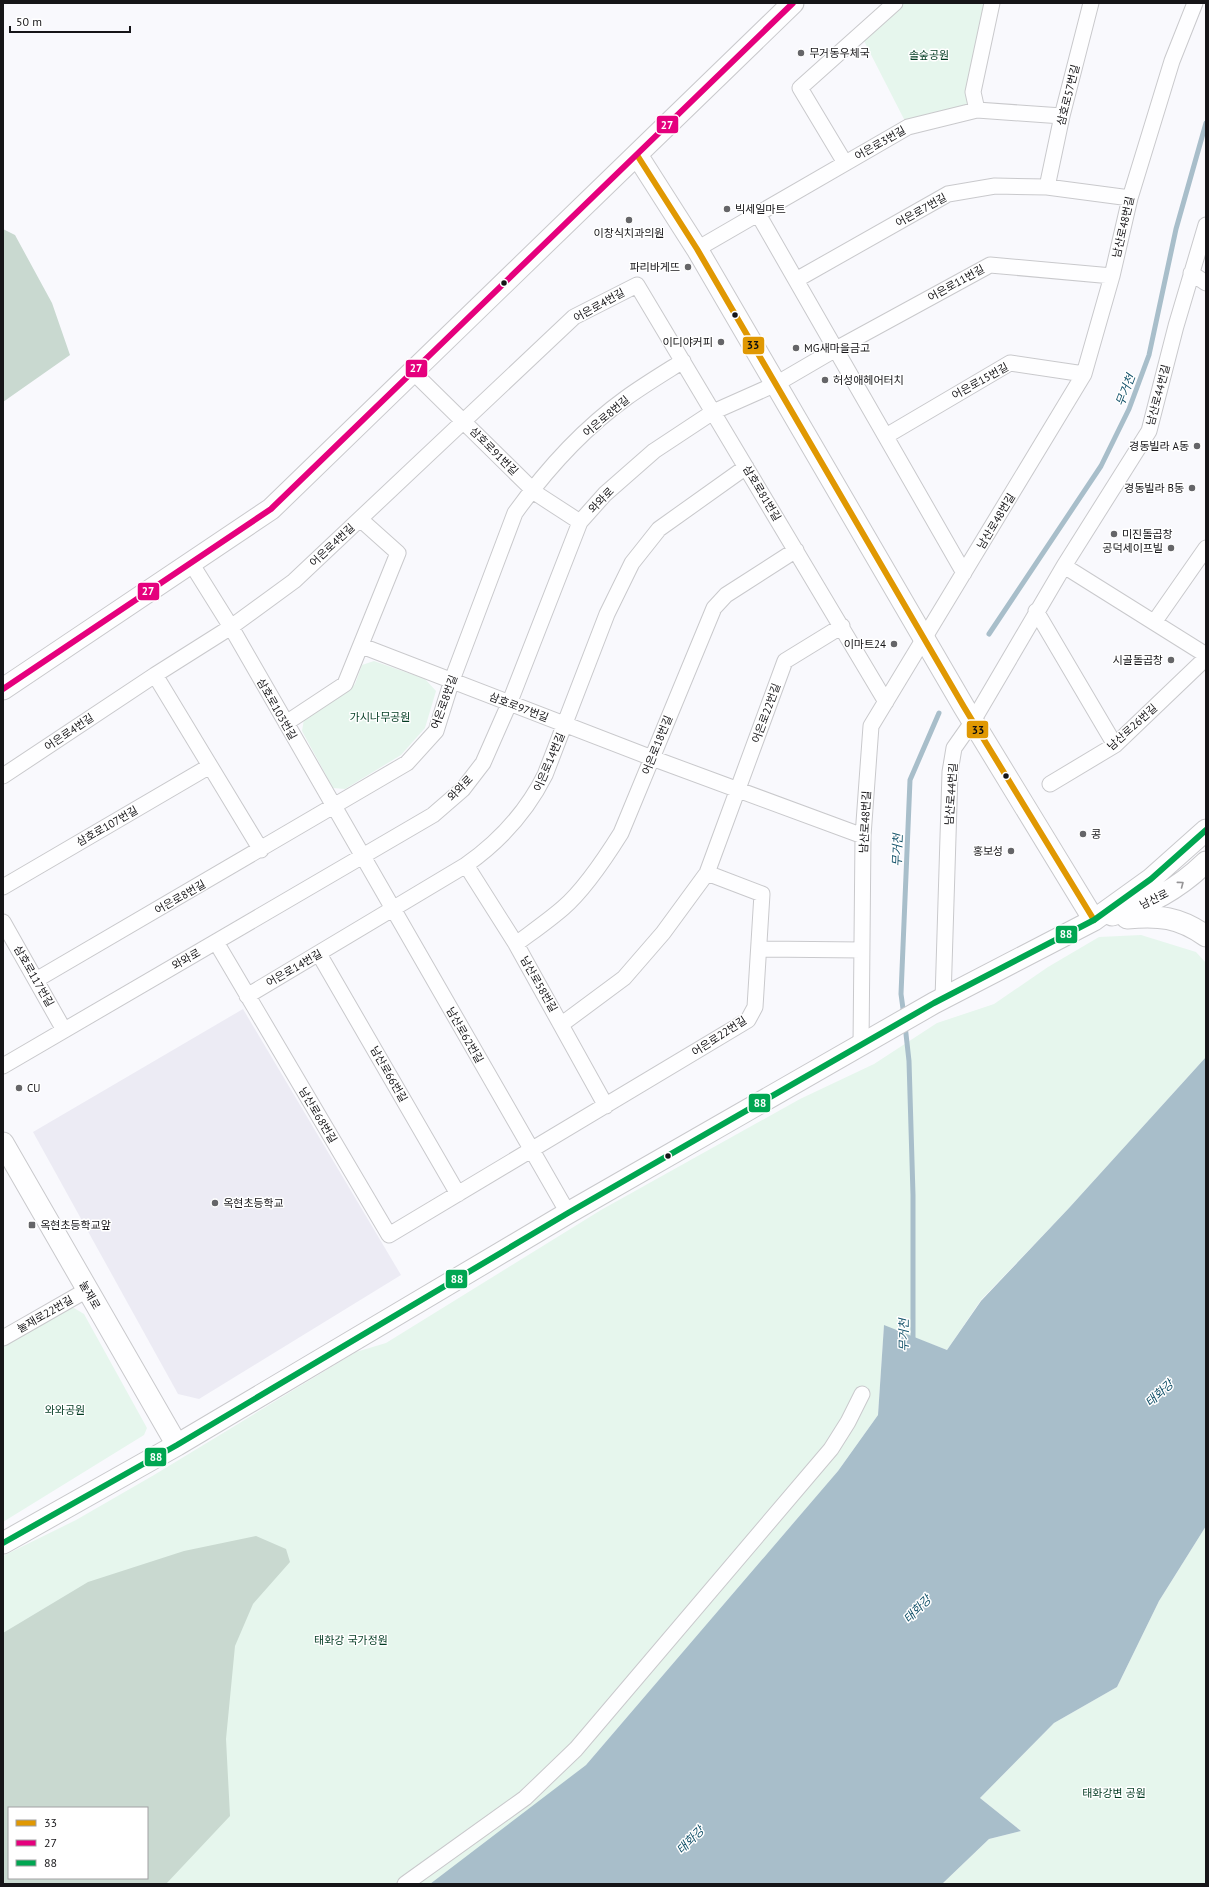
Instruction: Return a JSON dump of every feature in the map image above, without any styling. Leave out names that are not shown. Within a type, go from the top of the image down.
[{"type":"main road","points":[[3,689],[270,509],[793,3]]},
{"type":"main road","points":[[637,155],[697,249],[968,714],[1094,920],[1154,916],[1187,924]]},
{"type":"main road","name":"남산로","points":[[3,1543],[177,1445],[568,1213],[939,1001],[1094,920],[1130,896],[1176,858],[1206,830]]},
{"type":"main road","points":[[1176,858],[1167,870],[1160,885],[1159,898],[1174,916],[1206,936]]},
{"type":"main road","name":"남산로","points":[[1094,920],[1124,912],[1159,898],[1192,876],[1206,862]]},
{"type":"main road","name":"눌재로","points":[[3,1143],[177,1445]]},
{"type":"street","points":[[845,163],[800,88],[895,3]]},
{"type":"street","points":[[977,110],[973,92],[992,3]]},
{"type":"street","name":"삼호로57번길","points":[[1046,187],[1062,116],[1091,3]]},
{"type":"street","name":"남산로48번길","points":[[861,1046],[863,836],[871,726],[927,643],[964,573],[1084,374],[1112,276],[1130,198],[1172,61],[1195,3]]},
{"type":"street","name":"어은로3번길","points":[[697,249],[908,127],[977,110],[1062,116]]},
{"type":"street","name":"어은로7번길","points":[[796,280],[948,194],[995,186],[1046,187],[1130,198]]},
{"type":"street","points":[[758,214],[964,573]]},
{"type":"street","name":"남산로44번길","points":[[939,1001],[950,772],[954,748],[968,714],[1036,611],[1149,431],[1191,273],[1206,225]]},
{"type":"street","name":"어은로11번길","points":[[776,384],[836,349],[990,265],[1112,276]]},
{"type":"street","points":[[1191,273],[1206,283]]},
{"type":"street","name":"삼호로81번길","points":[[637,285],[886,702]]},
{"type":"street","name":"어은로4번길","points":[[3,776],[155,675],[231,627],[294,581],[574,317],[637,285]]},
{"type":"street","name":"어은로8번길","points":[[36,980],[261,850],[407,763],[436,730],[452,680],[515,513],[532,489],[582,435],[625,398],[683,361]]},
{"type":"street","name":"어은로15번길","points":[[886,436],[1010,363],[1084,374]]},
{"type":"street","name":"삼호로91번길","points":[[413,372],[532,489],[580,522]]},
{"type":"street","name":"와와로","points":[[3,1066],[433,814],[463,788],[483,763],[509,704],[580,522],[605,494],[654,451],[713,412],[776,384]]},
{"type":"street","name":"어은로14번길","points":[[247,996],[466,865],[490,846],[511,826],[535,794],[545,775],[607,614],[632,563],[659,529],[746,467]]},
{"type":"street","points":[[286,723],[346,684],[398,553],[360,519]]},
{"type":"street","points":[[1155,621],[1206,548]]},
{"type":"street","name":"어은로18번길","points":[[516,944],[564,908],[608,854],[621,833],[714,608],[726,595],[796,550]]},
{"type":"street","name":"삼호로103번길","points":[[191,563],[231,627],[362,856]]},
{"type":"street","name":"남산로26번길","points":[[1050,784],[1115,745],[1206,656],[1155,621],[1064,566]]},
{"type":"street","points":[[1036,611],[1115,745]]},
{"type":"street","name":"어은로22번길","points":[[562,1024],[624,978],[663,933],[707,873],[785,661],[842,626]]},
{"type":"street","name":"삼호로97번길","points":[[362,646],[452,680],[509,704],[863,836]]},
{"type":"street","points":[[155,675],[261,850]]},
{"type":"street","name":"삼호로107번길","points":[[3,887],[210,766]]},
{"type":"street","name":"남산로62번길","points":[[362,856],[568,1213]]},
{"type":"street","name":"남산로58번길","points":[[466,865],[516,944],[562,1024],[606,1106]]},
{"type":"street","name":"어은로22번길","points":[[389,1235],[748,1020],[755,1008],[762,894],[707,873]]},
{"type":"street","name":"삼호로117번길","points":[[3,922],[64,1030]]},
{"type":"street","name":"남산로68번길","points":[[216,942],[389,1235]]},
{"type":"street","points":[[759,949],[862,950]]},
{"type":"street","name":"남산로66번길","points":[[319,954],[458,1194]]},
{"type":"street","name":"눌재로22번길","points":[[3,1338],[87,1290]]},
{"type":"street","points":[[405,1884],[525,1798],[576,1750],[831,1449],[848,1422],[862,1394]]},
{"type":"shaded area","points":[[3,229],[15,235],[52,303],[70,355],[3,402]]},
{"type":"shaded area","name":"옥현초등학교","points":[[243,1009],[401,1275],[199,1399],[178,1394],[33,1132]]},
{"type":"shaded area","points":[[256,1536],[286,1549],[290,1562],[253,1604],[235,1646],[226,1739],[230,1816],[166,1884],[3,1884],[3,1633],[88,1582],[184,1551]]},
{"type":"green space","name":"솔숲공원","points":[[895,3],[992,3],[977,110],[908,127],[861,35]]},
{"type":"green space","name":"가시나무공원","points":[[374,661],[425,679],[436,691],[425,728],[401,755],[345,789],[333,788],[302,731],[304,719],[346,693],[355,684],[362,665]]},
{"type":"green space","name":"태화강 국가정원","points":[[1141,935],[1196,952],[1206,963],[1206,1057],[1069,1208],[981,1300],[947,1350],[884,1326],[878,1415],[838,1471],[586,1765],[435,1884],[3,1884],[3,1556],[76,1520],[154,1475],[356,1352],[386,1343],[601,1210],[800,1099],[874,1064],[937,1023],[994,1004],[1048,967],[1099,937]]},
{"type":"green space","name":"와와공원","points":[[63,1308],[74,1308],[84,1314],[147,1428],[144,1435],[3,1522],[3,1345]]},
{"type":"green space","name":"태화강변 공원","points":[[1206,1526],[1206,1884],[942,1884],[989,1839],[1021,1831],[980,1798],[1054,1723],[1117,1687],[1159,1601]]},
{"type":"water","name":"태화강","points":[[1206,1057],[1206,1526],[1159,1601],[1117,1687],[1054,1723],[980,1798],[1021,1831],[989,1839],[942,1884],[430,1884],[586,1765],[838,1471],[878,1415],[884,1325],[947,1350],[981,1301],[1069,1208]]},
{"type":"waterway","name":"무거천","points":[[989,634],[1101,466],[1129,409],[1149,355],[1176,229],[1206,123]]},
{"type":"waterway","name":"무거천","points":[[904,1016],[901,994],[910,780],[939,713]]},
{"type":"waterway","name":"무거천","points":[[905,1025],[909,1061],[913,1195],[913,1343]]},
{"type":"transit line","name":"27","points":[[3,689],[271,509],[793,3]]},
{"type":"transit line","name":"33","points":[[637,155],[697,249],[964,707],[1094,920]]},
{"type":"transit line","name":"88","points":[[3,1543],[177,1445],[568,1213],[934,1003],[1094,920],[1151,879],[1206,830]]},
{"type":"place","name":"무거동우체국","points":[[801,53]]},
{"type":"place","name":"빅세일마트","points":[[727,209]]},
{"type":"place","name":"이창식치과의원","points":[[629,220]]},
{"type":"place","name":"파리바게뜨","points":[[688,267]]},
{"type":"place","name":"이디야커피","points":[[721,342]]},
{"type":"place","name":"MG새마을금고","points":[[796,348]]},
{"type":"place","name":"허성애헤어터치","points":[[825,380]]},
{"type":"place","name":"경동빌라 A동","points":[[1197,446]]},
{"type":"place","name":"경동빌라 B동","points":[[1192,488]]},
{"type":"place","name":"미진돌곱창","points":[[1114,534]]},
{"type":"place","name":"공덕세이프빌","points":[[1171,548]]},
{"type":"place","name":"이마트24","points":[[894,644]]},
{"type":"place","name":"시골돌곱창","points":[[1171,660]]},
{"type":"place","name":"콩","points":[[1083,834]]},
{"type":"place","name":"홍보성","points":[[1011,851]]},
{"type":"place","name":"CU","points":[[19,1088]]},
{"type":"place","name":"옥현초등학교","points":[[215,1203]]},
{"type":"place","name":"옥현초등학교앞","points":[[32,1225]]}]
